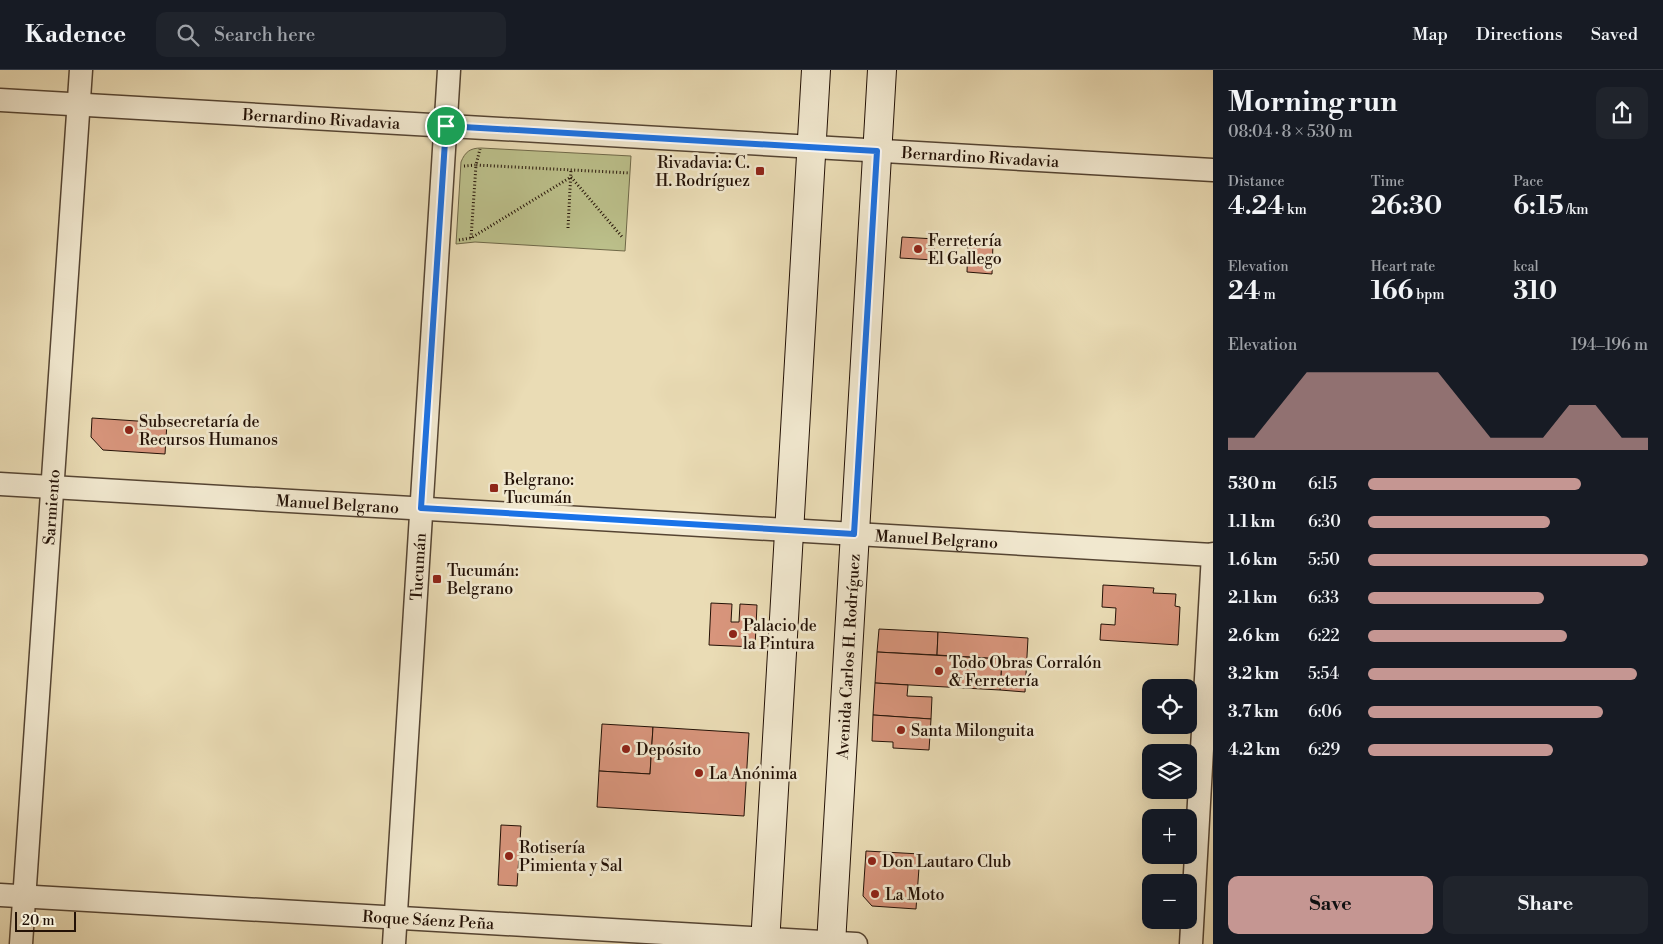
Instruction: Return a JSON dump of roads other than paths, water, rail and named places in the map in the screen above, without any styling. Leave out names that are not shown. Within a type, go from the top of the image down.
[{"type":"main road","points":[[765,941],[816,70]]},
{"type":"main road","name":"Avenida Carlos H. Rodríguez","points":[[839,944],[854,534],[882,70]]},
{"type":"street","name":"Sarmiento","points":[[21,944],[81,70]]},
{"type":"street","name":"Tucumán","points":[[394,944],[449,70]]},
{"type":"street","name":"Bernardino Rivadavia","points":[[0,100],[1213,170]]},
{"type":"street","name":"Manuel Belgrano","points":[[0,484],[1213,554]]},
{"type":"street","points":[[1191,944],[1213,554]]},
{"type":"street","name":"Roque Sáenz Peña","points":[[0,895],[839,944]]},
{"type":"place","name":"Rivadavia: C. H. Rodríguez","points":[[760,171]]},
{"type":"place","name":"Ferretería El Gallego","points":[[918,249]]},
{"type":"place","name":"Subsecretaría de Recursos Humanos","points":[[129,430]]},
{"type":"place","name":"Belgrano: Tucumán","points":[[494,488]]},
{"type":"place","name":"Tucumán: Belgrano","points":[[437,579]]},
{"type":"place","name":"Palacio de la Pintura","points":[[733,634]]},
{"type":"place","name":"Todo Obras Corralón & Ferretería","points":[[939,671]]},
{"type":"place","name":"Santa Milonguita","points":[[901,730]]},
{"type":"place","name":"Depósito","points":[[626,749]]},
{"type":"place","name":"La Anónima","points":[[699,773]]},
{"type":"place","name":"Rotisería Pimienta y Sal","points":[[509,856]]},
{"type":"place","name":"Don Lautaro Club","points":[[872,861]]},
{"type":"place","name":"La Moto","points":[[875,894]]}]
